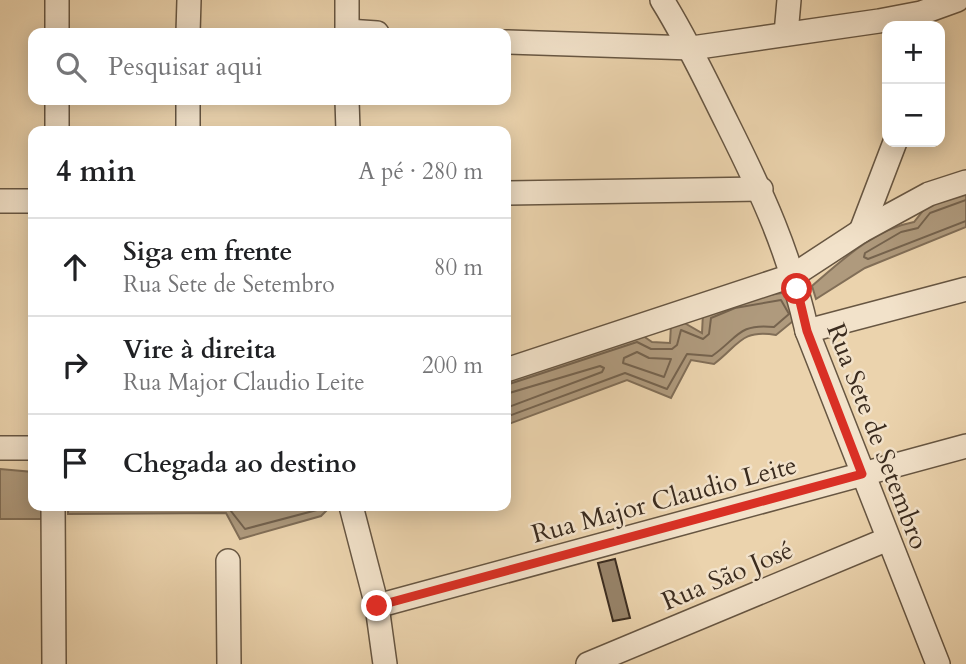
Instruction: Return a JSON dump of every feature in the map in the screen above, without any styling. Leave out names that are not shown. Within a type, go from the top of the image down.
[{"type":"street","points":[[57,0],[57,28]]},
{"type":"street","points":[[188,0],[188,28]]},
{"type":"street","points":[[346,0],[347,28]]},
{"type":"street","name":"Rua Sete de Setembro","points":[[662,0],[692,48],[761,189],[796,282],[805,322],[938,664]]},
{"type":"street","points":[[786,34],[789,0]]},
{"type":"street","points":[[511,41],[692,48],[921,13],[957,0]]},
{"type":"street","points":[[57,105],[57,126]]},
{"type":"street","points":[[188,105],[188,126]]},
{"type":"street","points":[[347,105],[348,126]]},
{"type":"street","points":[[861,231],[893,147]]},
{"type":"street","points":[[511,368],[796,282],[861,231],[929,194],[966,182]]},
{"type":"street","points":[[511,193],[761,189]]},
{"type":"street","points":[[0,201],[28,201]]},
{"type":"street","points":[[805,322],[966,289]]},
{"type":"street","name":"Rua Major Claudio Leite","points":[[377,606],[966,446]]},
{"type":"street","points":[[0,448],[28,448]]},
{"type":"street","points":[[53,511],[54,664]]},
{"type":"street","points":[[352,511],[377,606],[384,664]]},
{"type":"street","name":"Rua São José","points":[[588,664],[888,539]]},
{"type":"street","points":[[228,561],[229,664]]},
{"type":"water","points":[[966,193],[966,227],[865,268],[816,299],[812,286],[872,238],[914,222],[926,207]]},
{"type":"water","points":[[788,292],[798,317],[776,335],[755,334],[741,340],[714,364],[691,360],[671,398],[627,380],[511,423],[511,377],[639,333],[652,342],[670,343],[671,325],[681,321],[702,333],[703,313],[733,301]]},
{"type":"water","points":[[0,469],[28,472],[28,511],[47,511],[45,519],[0,519]]},
{"type":"water","points":[[68,511],[326,511],[321,516],[240,539],[226,513],[68,514]]},
{"type":"building","points":[[615,559],[630,618],[613,621],[598,563]]},
{"type":"route","points":[[377,606],[862,474],[807,331],[797,289]]}]
